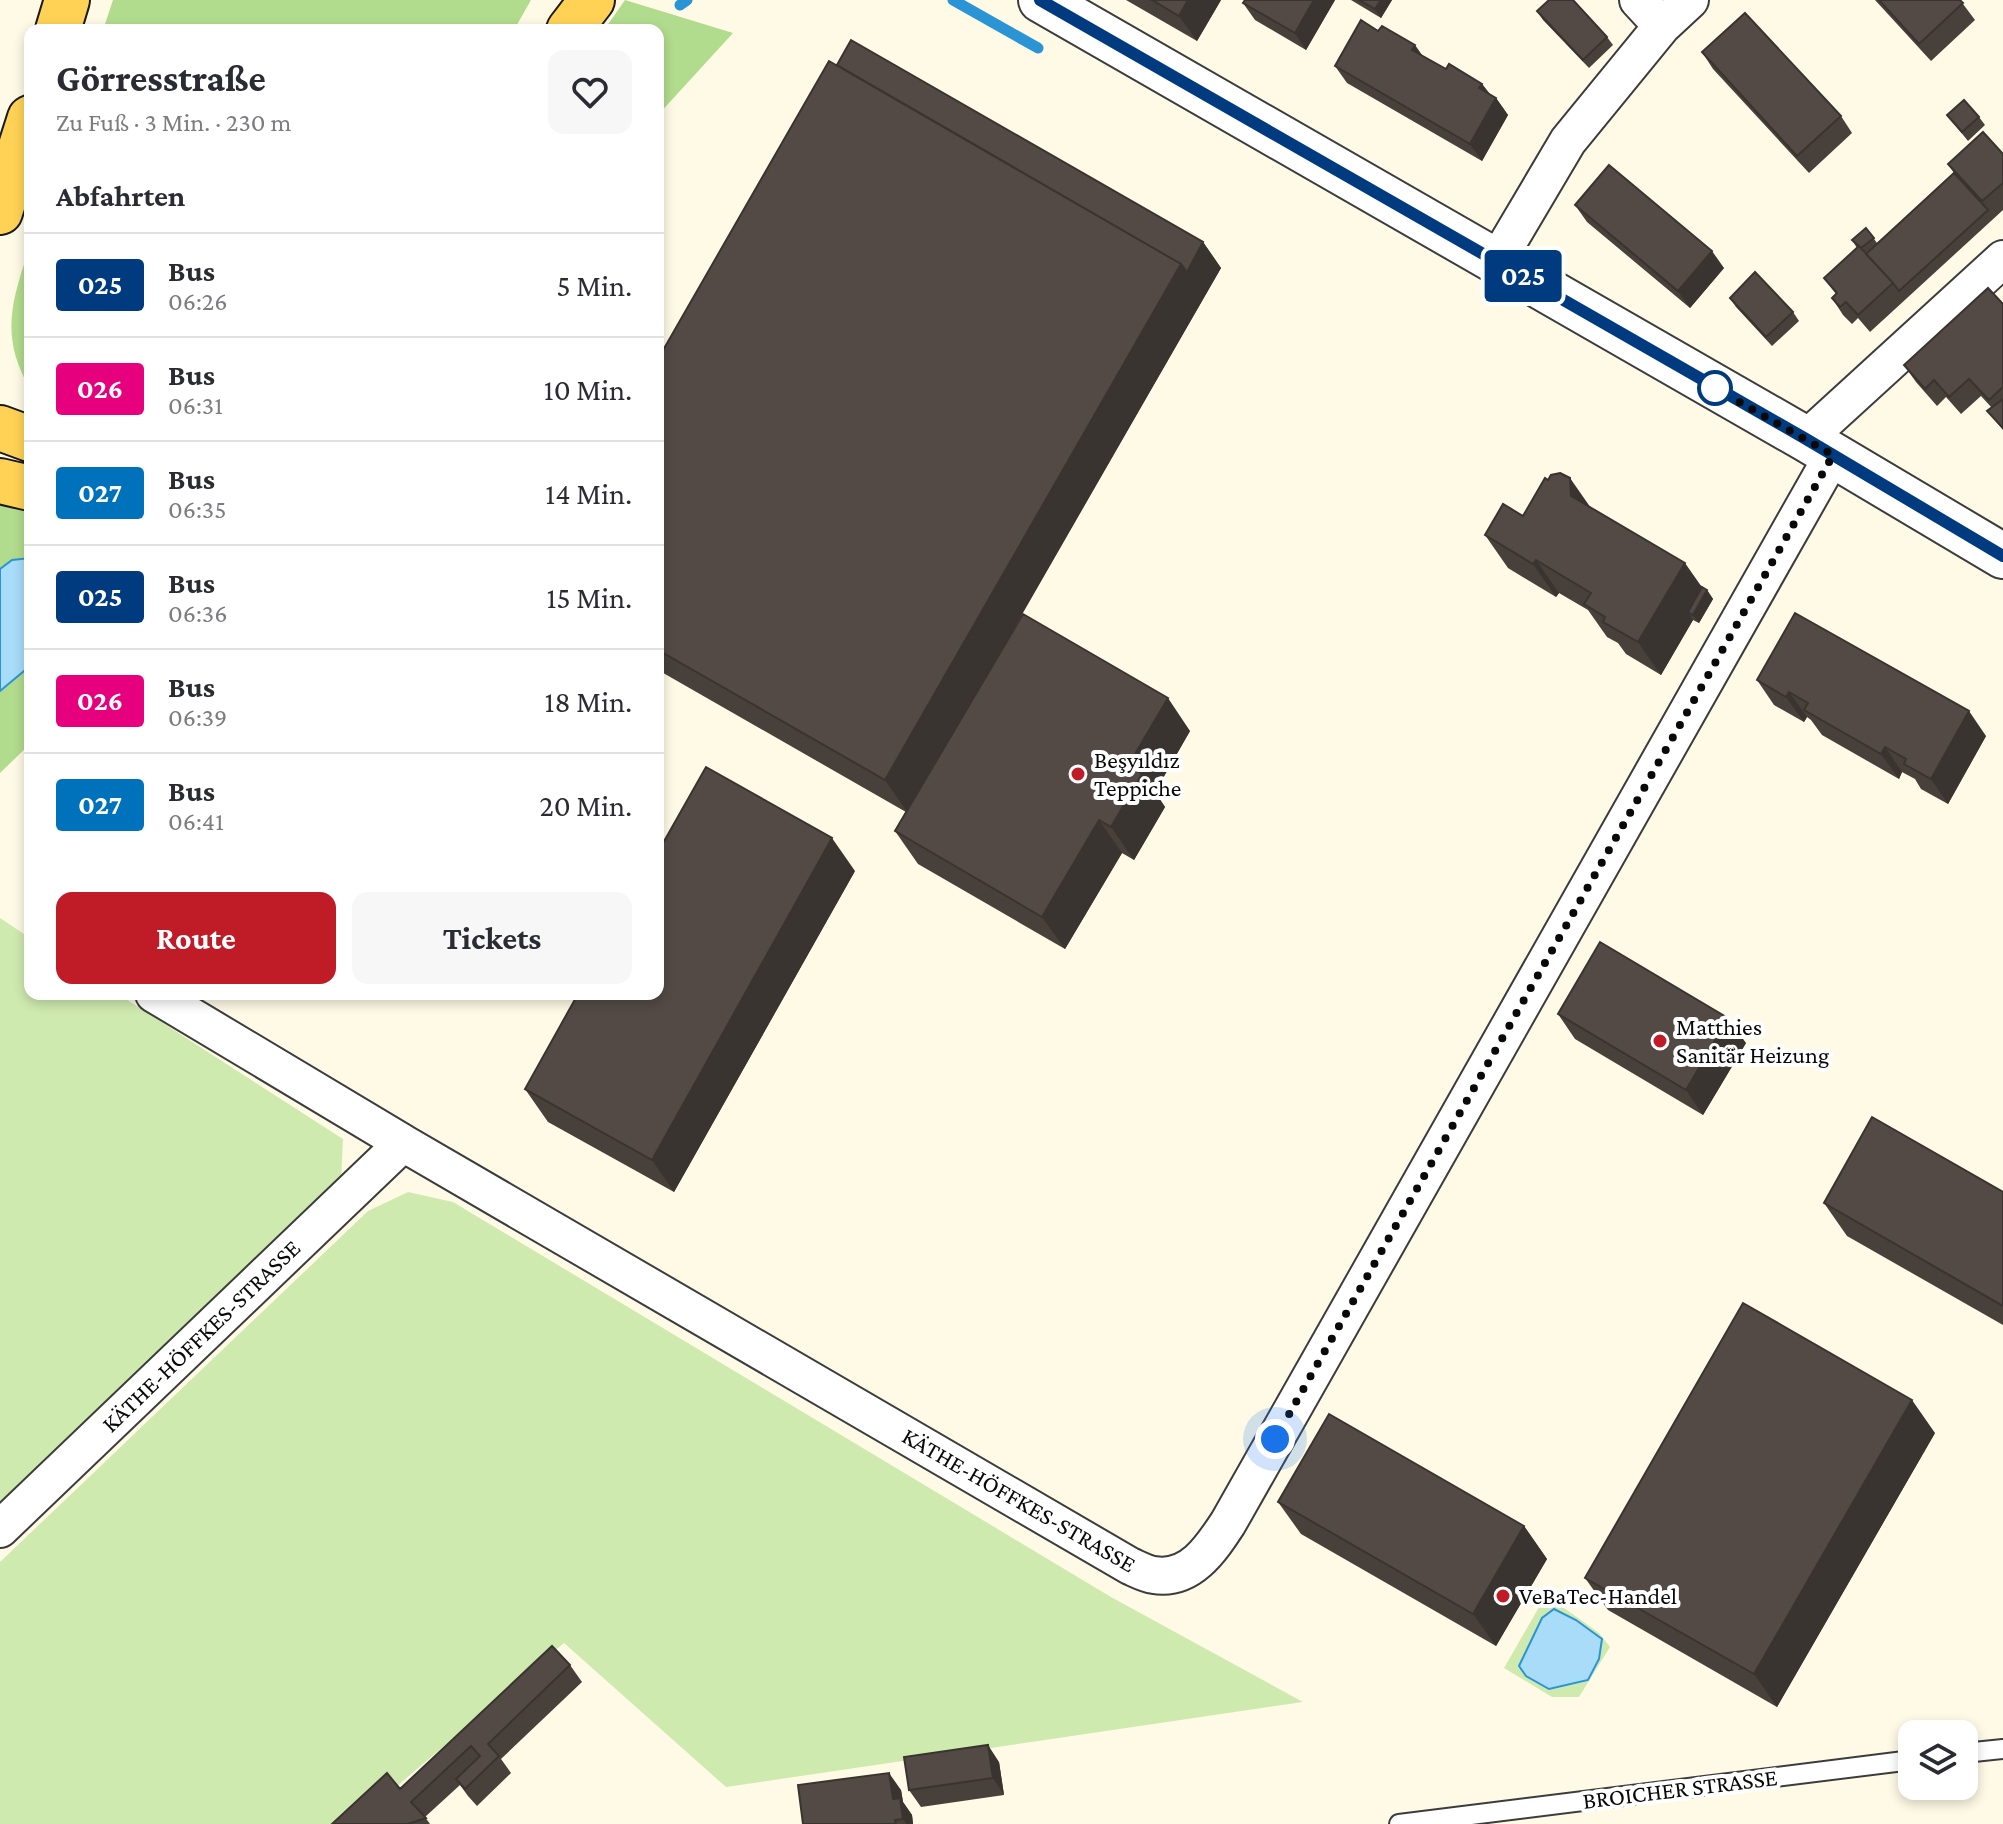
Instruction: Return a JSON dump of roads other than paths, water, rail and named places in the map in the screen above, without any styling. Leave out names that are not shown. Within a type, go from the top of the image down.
[{"type":"main road","points":[[60,24],[67,0]]},
{"type":"main road","points":[[0,212],[24,137]]},
{"type":"main road","points":[[0,428],[24,437]]},
{"type":"street","points":[[1497,261],[1568,141],[1650,13],[1690,0]]},
{"type":"street","points":[[1051,3],[2003,556]]},
{"type":"street","points":[[1820,447],[2003,259]]},
{"type":"street","name":"KÄTHE-HÖFFKES-STRASSE","points":[[164,1000],[403,1143],[1130,1566],[1154,1575],[1181,1574],[1210,1551],[1228,1523],[1820,447]]},
{"type":"street","name":"KÄTHE-HÖFFKES-STRASSE","points":[[0,1529],[403,1143]]},
{"type":"lane","points":[[1978,1752],[2003,1749]]},
{"type":"lane","name":"BROICHER STRASSE","points":[[1399,1824],[1898,1762]]},
{"type":"water","points":[[24,559],[24,671],[0,691],[0,569],[12,560]]},
{"type":"water","points":[[1554,1609],[1602,1639],[1599,1659],[1588,1680],[1549,1689],[1526,1676],[1519,1666],[1542,1618]]},
{"type":"waterway","points":[[680,5],[687,0]]},
{"type":"waterway","points":[[953,0],[1038,48]]},
{"type":"place","name":"Beşyıldız Teppiche","points":[[1078,774]]},
{"type":"place","name":"Matthies Sanitär Heizung","points":[[1660,1041]]},
{"type":"place","name":"VeBaTec-Handel","points":[[1503,1596]]}]
